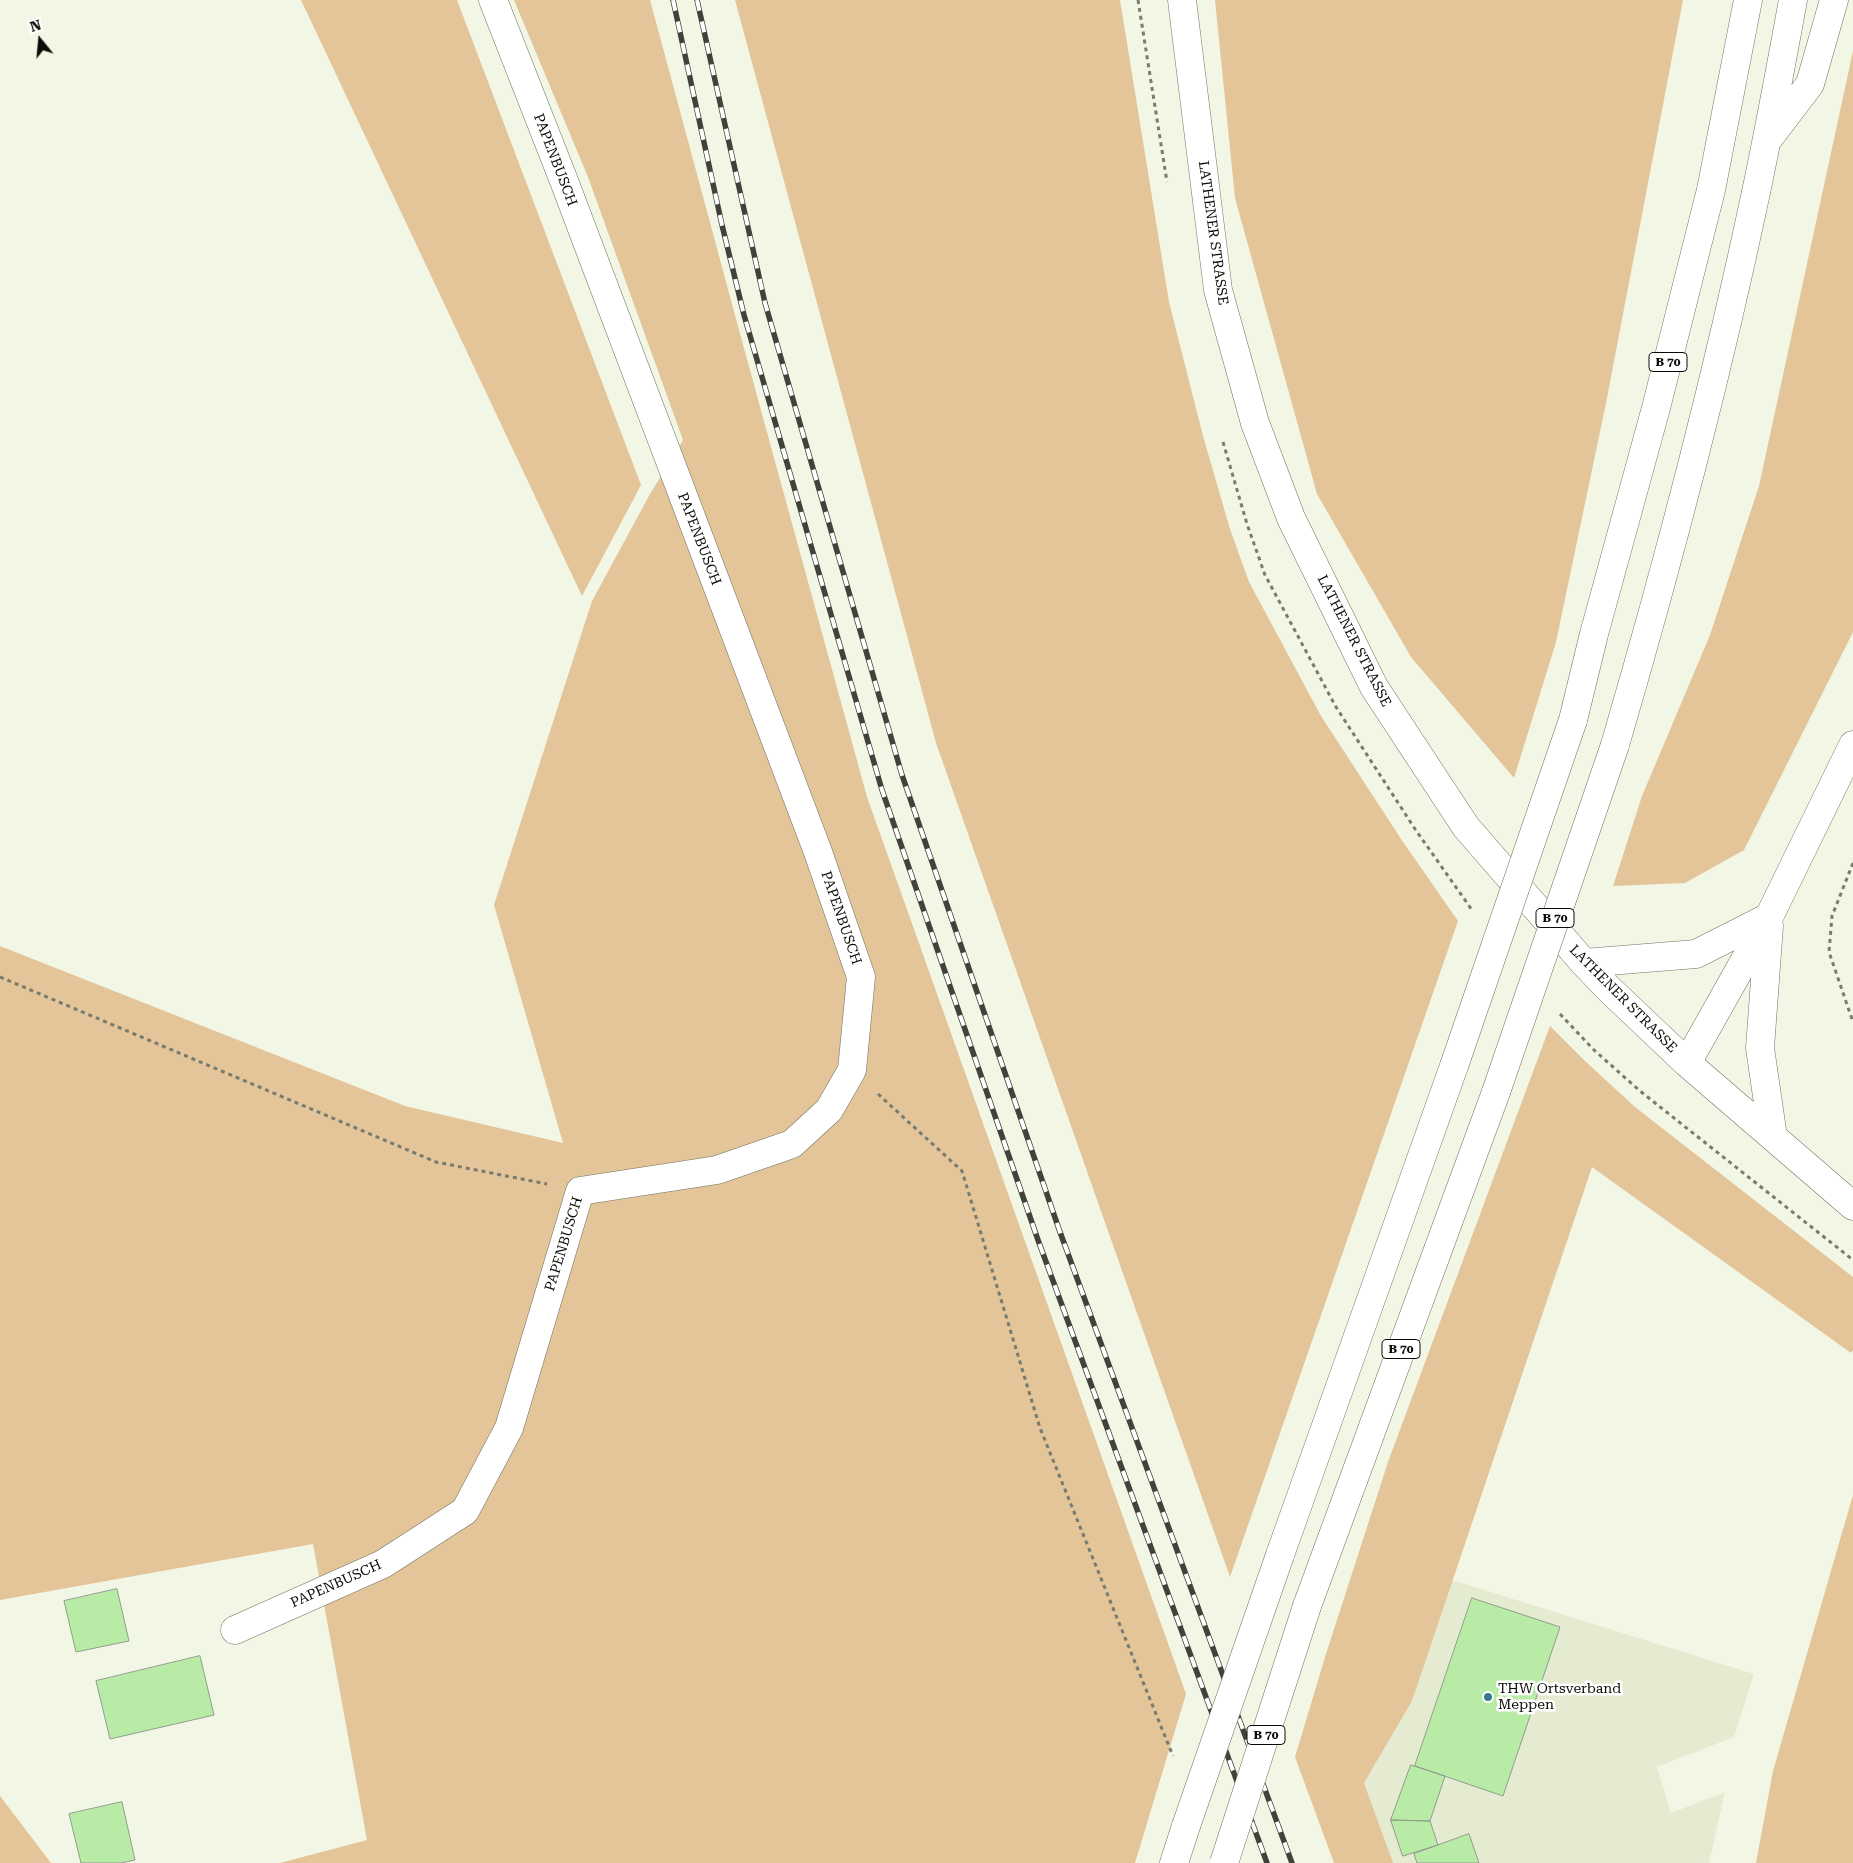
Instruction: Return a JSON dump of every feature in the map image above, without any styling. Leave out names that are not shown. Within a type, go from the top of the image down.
[{"type":"main road","name":"PAPENBUSCH","points":[[235,1630],[383,1564],[465,1511],[509,1428],[580,1190],[717,1170],[792,1144],[829,1110],[852,1070],[861,977],[818,852],[571,199],[493,0]]},
{"type":"main road","name":"LATHENER STRASSE","points":[[1182,0],[1218,290],[1255,423],[1291,518],[1374,686],[1466,827],[1584,963],[1688,1063],[1853,1206]]},
{"type":"main road","name":"B 70","points":[[1174,1863],[1280,1555],[1454,1066],[1573,720],[1596,624],[1656,408],[1711,190],[1748,0]]},
{"type":"main road","name":"B 70","points":[[1224,1863],[1307,1606],[1496,1092],[1615,745],[1701,431],[1766,144],[1793,0]]},
{"type":"main road","points":[[1766,144],[1810,84],[1834,0]]},
{"type":"main road","points":[[1688,1063],[1770,917],[1853,745]]},
{"type":"main road","points":[[1584,963],[1696,954],[1770,917]]},
{"type":"main road","points":[[1770,917],[1760,1048],[1773,1137]]},
{"type":"path","points":[[1853,863],[1832,916],[1829,952],[1853,1022]]},
{"type":"path","points":[[0,977],[436,1162],[580,1190]]},
{"type":"path","points":[[852,1070],[962,1172],[1040,1428],[1176,1765]]},
{"type":"shaded area","points":[[301,0],[457,0],[641,485],[582,596]]},
{"type":"shaded area","points":[[514,0],[650,0],[867,797],[1186,1694],[1135,1863],[280,1863],[367,1840],[313,1544],[0,1600],[0,946],[405,1106],[563,1143],[494,905],[592,601],[650,494],[683,440],[588,177]]},
{"type":"shaded area","points":[[735,0],[1120,0],[1169,302],[1203,436],[1230,529],[1249,582],[1321,716],[1401,839],[1458,921],[1230,1577],[936,743]]},
{"type":"shaded area","points":[[1215,0],[1683,0],[1606,403],[1556,642],[1514,778],[1411,657],[1317,494],[1235,198]]},
{"type":"shaded area","points":[[1853,51],[1853,632],[1744,850],[1685,883],[1613,886],[1642,796],[1710,635],[1759,486]]},
{"type":"shaded area","points":[[1550,1026],[1635,1107],[1853,1277],[1853,1350],[1851,1353],[1592,1167],[1412,1701],[1364,1783],[1393,1863],[1334,1863],[1295,1757],[1388,1462]]},
{"type":"shaded area","points":[[1853,1495],[1853,1863],[1756,1863],[1773,1771]]},
{"type":"shaded area","points":[[1452,1580],[1754,1674],[1734,1737],[1657,1767],[1671,1813],[1725,1792],[1709,1863],[1392,1863],[1364,1783],[1412,1701]]},
{"type":"shaded area","points":[[0,1796],[51,1863],[0,1863]]},
{"type":"building","points":[[117,1589],[129,1641],[76,1652],[64,1601]]},
{"type":"building","name":"THW Ortsverband Meppen","points":[[1472,1598],[1560,1627],[1503,1796],[1415,1766]]},
{"type":"building","points":[[200,1656],[214,1715],[110,1739],[96,1681]]},
{"type":"building","points":[[1411,1765],[1445,1776],[1430,1821],[1391,1820]]},
{"type":"building","points":[[122,1802],[135,1860],[121,1863],[81,1863],[69,1814]]},
{"type":"building","points":[[1391,1820],[1430,1821],[1438,1845],[1403,1856]]},
{"type":"building","points":[[1469,1834],[1479,1863],[1417,1863],[1414,1854]]},
{"type":"railway","points":[[673,0],[722,225],[744,315],[882,790],[1038,1240],[1267,1863]]},
{"type":"railway","points":[[697,0],[765,303],[902,775],[1060,1232],[1292,1863]]},
{"type":"place","name":"THW Ortsverband Meppen","points":[[1488,1697]]}]
